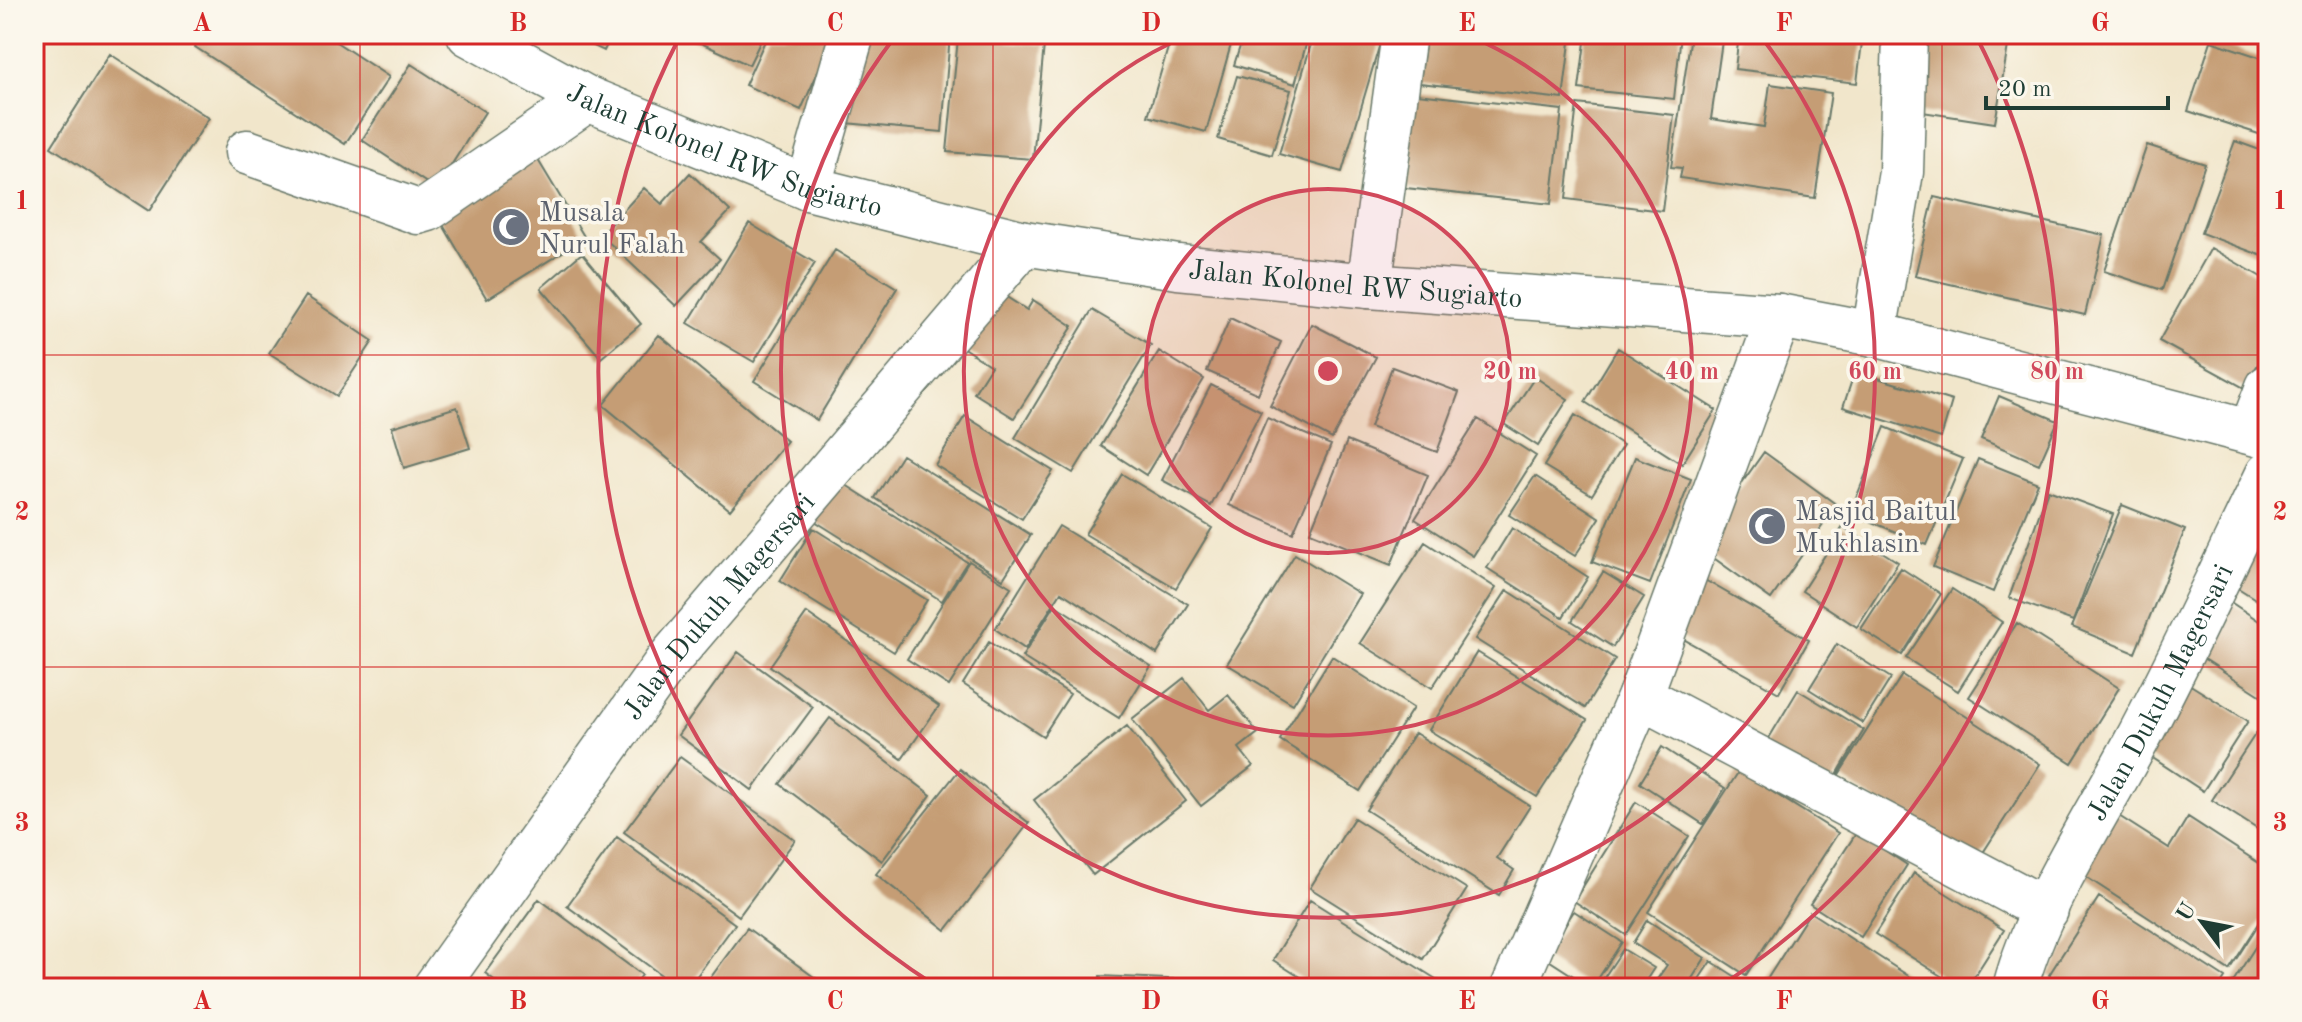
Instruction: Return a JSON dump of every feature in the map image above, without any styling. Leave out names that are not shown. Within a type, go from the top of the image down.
[{"type":"street","points":[[808,188],[852,34]]},
{"type":"street","points":[[1369,286],[1404,34]]},
{"type":"street","points":[[1874,334],[1901,172],[1905,34]]},
{"type":"street","name":"Jalan Kolonel RW Sugiarto","points":[[478,36],[588,99],[808,188],[1024,243],[1178,267],[1369,286],[1779,316],[1874,334],[2259,434]]},
{"type":"street","points":[[247,152],[418,212],[428,209],[588,99]]},
{"type":"street","name":"Jalan Dukuh Magersari","points":[[435,988],[666,663],[1024,243]]},
{"type":"street","points":[[1513,988],[1640,696],[1779,316]]},
{"type":"street","points":[[2259,434],[2268,387]]},
{"type":"street","name":"Jalan Dukuh Magersari","points":[[2015,988],[2020,965],[2046,910],[2159,699],[2268,474]]},
{"type":"street","points":[[1640,696],[2046,910]]},
{"type":"building","points":[[204,34],[324,34],[389,77],[345,144],[195,47]]},
{"type":"building","points":[[569,34],[612,34],[604,51]]},
{"type":"building","points":[[681,34],[764,34],[749,65]]},
{"type":"building","points":[[768,34],[835,34],[801,110],[745,85]]},
{"type":"building","points":[[853,34],[950,35],[942,132],[846,123]]},
{"type":"building","points":[[1172,34],[1234,34],[1206,132],[1148,116]]},
{"type":"building","points":[[1244,34],[1309,34],[1295,84],[1234,65]]},
{"type":"building","points":[[1314,34],[1361,34],[1381,40],[1342,172],[1279,154]]},
{"type":"building","points":[[1426,34],[1571,34],[1563,99],[1420,83]]},
{"type":"building","points":[[1586,34],[1681,34],[1674,99],[1579,89]]},
{"type":"building","points":[[1739,34],[1863,34],[1857,83],[1735,69]]},
{"type":"building","points":[[1921,34],[2010,34],[1995,123],[1909,110]]},
{"type":"building","points":[[1691,35],[1722,41],[1711,119],[1764,127],[1770,84],[1831,93],[1815,198],[1680,178],[1682,168],[1671,167]]},
{"type":"building","points":[[958,38],[1044,45],[1033,159],[947,152]]},
{"type":"building","points":[[2211,41],[2268,60],[2268,137],[2188,111]]},
{"type":"building","points":[[110,54],[209,118],[149,211],[51,147]]},
{"type":"building","points":[[411,64],[485,112],[436,189],[362,140]]},
{"type":"building","points":[[1237,76],[1291,90],[1272,155],[1218,139]]},
{"type":"building","points":[[1408,93],[1562,110],[1551,204],[1397,187]]},
{"type":"building","points":[[1577,104],[1674,115],[1662,211],[1566,199]]},
{"type":"building","points":[[2235,141],[2268,153],[2268,258],[2201,233]]},
{"type":"building","points":[[2147,145],[2205,164],[2162,290],[2104,271]]},
{"type":"building","name":"Musala Nurul Falah","points":[[535,155],[585,238],[487,299],[437,215]]},
{"type":"building","points":[[690,173],[730,211],[701,242],[720,259],[676,306],[601,235],[644,188],[662,204]]},
{"type":"building","points":[[1934,197],[2104,235],[2085,315],[1915,276]]},
{"type":"building","points":[[749,223],[815,263],[754,362],[688,323]]},
{"type":"building","points":[[2211,248],[2268,281],[2268,347],[2244,388],[2159,341]]},
{"type":"building","points":[[835,250],[897,288],[817,420],[754,381]]},
{"type":"building","points":[[582,253],[641,324],[601,358],[541,288]]},
{"type":"building","points":[[997,291],[1027,310],[1033,300],[1073,326],[1014,418],[974,393],[991,366],[962,347]]},
{"type":"building","points":[[306,296],[373,341],[337,396],[269,353]]},
{"type":"building","points":[[1092,310],[1151,345],[1073,473],[1015,438]]},
{"type":"building","points":[[1230,318],[1281,342],[1258,394],[1207,371]]},
{"type":"building","points":[[1312,324],[1376,357],[1332,439],[1270,406]]},
{"type":"building","points":[[659,335],[787,441],[730,510],[603,405]]},
{"type":"building","points":[[1618,348],[1716,410],[1682,464],[1585,402]]},
{"type":"building","points":[[1159,351],[1204,379],[1146,475],[1101,446]]},
{"type":"building","points":[[1392,367],[1459,392],[1437,452],[1370,427]]},
{"type":"building","points":[[1855,371],[1952,401],[1941,438],[1843,407]]},
{"type":"building","points":[[1535,377],[1568,399],[1538,446],[1504,424]]},
{"type":"building","points":[[1211,385],[1261,411],[1211,506],[1162,480]]},
{"type":"building","points":[[1999,396],[2058,421],[2039,464],[1981,439]]},
{"type":"building","points":[[457,407],[470,448],[404,468],[392,427]]},
{"type":"building","points":[[1575,415],[1623,445],[1592,495],[1544,466]]},
{"type":"building","points":[[965,416],[1053,471],[1022,519],[935,465]]},
{"type":"building","points":[[1267,418],[1331,445],[1293,533],[1229,505]]},
{"type":"building","points":[[1478,419],[1536,456],[1473,556],[1415,519]]},
{"type":"building","points":[[1885,427],[1963,459],[1927,545],[1850,513]]},
{"type":"building","points":[[1347,441],[1428,475],[1391,565],[1310,532]]},
{"type":"building","name":"Masjid Baitul Mukhlasin","points":[[1764,452],[1837,505],[1771,599],[1697,546]]},
{"type":"building","points":[[902,455],[1031,535],[1003,579],[875,498]]},
{"type":"building","points":[[1635,457],[1691,479],[1650,584],[1592,562]]},
{"type":"building","points":[[1978,459],[2038,483],[1993,592],[1933,567]]},
{"type":"building","points":[[1122,474],[1212,528],[1176,588],[1085,534]]},
{"type":"building","points":[[1535,476],[1600,518],[1575,556],[1509,515]]},
{"type":"building","points":[[835,478],[967,562],[942,601],[810,518]]},
{"type":"building","points":[[2048,490],[2113,514],[2073,621],[2009,598]]},
{"type":"building","points":[[2122,505],[2185,530],[2135,653],[2072,627]]},
{"type":"building","points":[[2268,512],[2268,607],[2224,579]]},
{"type":"building","points":[[1059,526],[1188,604],[1157,654],[1061,592],[1025,649],[995,629]]},
{"type":"building","points":[[1843,527],[1898,562],[1857,627],[1802,591]]},
{"type":"building","points":[[813,528],[927,600],[894,652],[780,581]]},
{"type":"building","points":[[1512,528],[1588,577],[1563,617],[1487,568]]},
{"type":"building","points":[[1425,542],[1496,588],[1432,688],[1360,643]]},
{"type":"building","points":[[1295,554],[1360,594],[1293,704],[1227,664]]},
{"type":"building","points":[[969,561],[1011,587],[949,686],[907,659]]},
{"type":"building","points":[[1901,568],[1941,594],[1902,655],[1861,629]]},
{"type":"building","points":[[1603,572],[1644,597],[1613,647],[1572,621]]},
{"type":"building","points":[[1703,579],[1809,640],[1779,693],[1673,633]]},
{"type":"building","points":[[1952,589],[2002,622],[1958,691],[1906,658]]},
{"type":"building","points":[[1507,590],[1615,659],[1585,708],[1475,639]]},
{"type":"building","points":[[2226,599],[2268,627],[2268,700],[2192,651]]},
{"type":"building","points":[[1055,605],[1151,666],[1119,718],[1022,657]]},
{"type":"building","points":[[807,613],[939,706],[902,759],[770,666]]},
{"type":"building","points":[[2017,623],[2119,688],[2072,763],[1969,697]]},
{"type":"building","points":[[989,642],[1070,694],[1043,736],[963,684]]},
{"type":"building","points":[[1837,644],[1891,678],[1863,723],[1809,689]]},
{"type":"building","points":[[738,652],[813,707],[752,790],[678,735]]},
{"type":"building","points":[[1477,652],[1587,720],[1537,797],[1429,730]]},
{"type":"building","points":[[1332,656],[1413,708],[1360,791],[1280,740]]},
{"type":"building","points":[[1902,675],[2040,764],[1975,865],[1838,776]]},
{"type":"building","points":[[1184,678],[1209,710],[1228,695],[1258,733],[1239,748],[1253,766],[1201,806],[1132,719]]},
{"type":"building","points":[[2184,681],[2248,721],[2203,791],[2139,749]]},
{"type":"building","points":[[1798,690],[1864,730],[1828,789],[1763,748]]},
{"type":"building","points":[[830,718],[931,795],[882,861],[780,784]]},
{"type":"building","points":[[1127,726],[1186,801],[1093,875],[1034,800]]},
{"type":"building","points":[[1415,733],[1530,806],[1497,858],[1514,870],[1499,895],[1366,810]]},
{"type":"building","points":[[2256,733],[2268,740],[2268,836],[2212,800]]},
{"type":"building","points":[[1662,747],[1725,788],[1703,824],[1640,783]]},
{"type":"building","points":[[680,757],[795,840],[739,916],[624,832]]},
{"type":"building","points":[[960,769],[1029,823],[946,930],[876,874]]},
{"type":"building","points":[[1739,771],[1838,833],[1746,975],[1648,912]]},
{"type":"building","points":[[1636,802],[1689,836],[1626,935],[1574,901]]},
{"type":"building","points":[[2111,811],[2169,848],[2188,817],[2268,869],[2267,911],[2229,970],[2074,869]]},
{"type":"building","points":[[1354,818],[1467,889],[1423,959],[1310,888]]},
{"type":"building","points":[[1857,832],[1907,865],[1861,937],[1810,904]]},
{"type":"building","points":[[617,837],[735,924],[688,988],[679,988],[567,906]]},
{"type":"building","points":[[1914,873],[2004,930],[1967,988],[1960,988],[1875,934]]},
{"type":"building","points":[[2099,897],[2225,978],[2219,988],[2070,988],[2049,975]]},
{"type":"building","points":[[539,899],[642,975],[632,988],[505,988],[485,973]]},
{"type":"building","points":[[1310,900],[1444,984],[1442,988],[1317,988],[1273,960]]},
{"type":"building","points":[[1574,911],[1622,942],[1592,988],[1544,957]]},
{"type":"building","points":[[1810,912],[1927,988],[1770,988],[1764,984]]},
{"type":"building","points":[[1647,920],[1705,958],[1686,988],[1651,988],[1667,965],[1633,943]]},
{"type":"building","points":[[2268,927],[2268,988],[2229,988]]},
{"type":"building","points":[[747,928],[829,988],[703,988]]},
{"type":"building","points":[[1623,949],[1654,968],[1641,988],[1597,988]]},
{"type":"building","points":[[1711,961],[1747,984],[1745,988],[1693,988]]},
{"type":"building","points":[[1100,976],[1257,983],[1266,988],[1100,988]]},
{"type":"place","name":"Musala Nurul Falah","points":[[511,227]]},
{"type":"place","name":"Masjid Baitul Mukhlasin","points":[[1767,526]]}]
